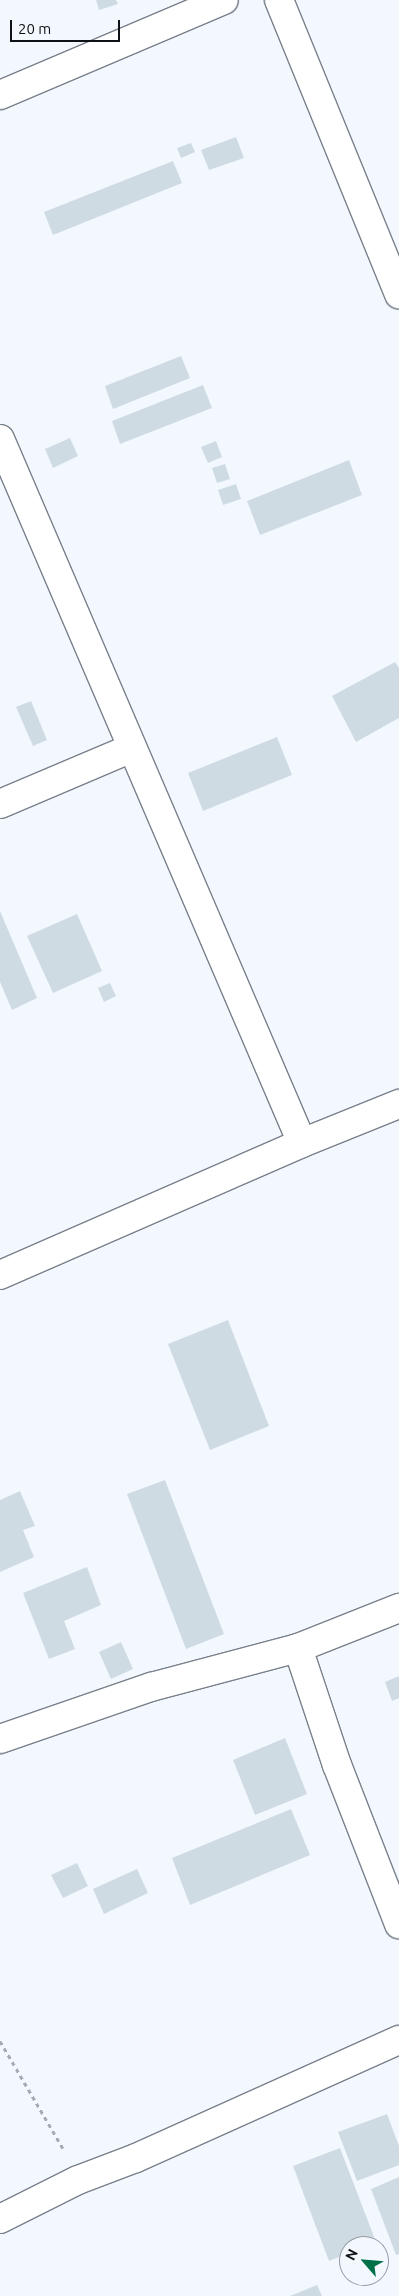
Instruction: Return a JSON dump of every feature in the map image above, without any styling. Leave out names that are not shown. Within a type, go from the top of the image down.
[{"type":"street","points":[[0,96],[224,0]]},
{"type":"street","points":[[279,0],[399,294]]},
{"type":"street","points":[[0,439],[302,1143]]},
{"type":"street","points":[[0,804],[132,748]]},
{"type":"street","points":[[0,1275],[302,1143],[399,1104]]},
{"type":"street","points":[[0,1739],[151,1687],[298,1648],[399,1608]]},
{"type":"street","points":[[298,1648],[337,1765],[399,1924]]},
{"type":"street","points":[[0,2219],[78,2180],[136,2158],[399,2040]]},
{"type":"path","points":[[0,2041],[54,2130],[78,2180]]},
{"type":"building","points":[[96,0],[116,0],[118,4],[99,10]]},
{"type":"building","points":[[236,137],[244,158],[209,170],[201,150]]},
{"type":"building","points":[[191,143],[195,152],[181,158],[177,148]]},
{"type":"building","points":[[173,161],[182,183],[53,235],[44,212]]},
{"type":"building","points":[[181,356],[190,378],[113,409],[105,386]]},
{"type":"building","points":[[203,385],[212,408],[120,444],[112,421]]},
{"type":"building","points":[[70,438],[78,456],[53,468],[45,449]]},
{"type":"building","points":[[216,441],[222,457],[208,463],[201,447]]},
{"type":"building","points":[[349,460],[362,495],[260,535],[247,501]]},
{"type":"building","points":[[225,464],[230,479],[217,483],[212,468]]},
{"type":"building","points":[[236,484],[241,499],[223,505],[218,490]]},
{"type":"building","points":[[395,662],[399,668],[399,718],[356,742],[332,696]]},
{"type":"building","points":[[31,701],[47,740],[33,746],[16,707]]},
{"type":"building","points":[[277,737],[292,775],[203,811],[188,773]]},
{"type":"building","points":[[0,911],[37,998],[12,1010],[0,982]]},
{"type":"building","points":[[77,914],[102,971],[53,993],[27,936]]},
{"type":"building","points":[[110,983],[116,996],[104,1002],[98,988]]},
{"type":"building","points":[[228,1320],[269,1426],[210,1450],[168,1344]]},
{"type":"building","points":[[165,1480],[224,1634],[186,1649],[127,1494]]},
{"type":"building","points":[[20,1491],[35,1526],[23,1530],[34,1557],[0,1572],[0,1500]]},
{"type":"building","points":[[87,1567],[101,1605],[64,1621],[75,1649],[49,1659],[23,1593]]},
{"type":"building","points":[[121,1642],[133,1669],[111,1679],[99,1652]]},
{"type":"building","points":[[399,1676],[399,1698],[392,1701],[385,1682]]},
{"type":"building","points":[[285,1738],[307,1794],[255,1815],[233,1760]]},
{"type":"building","points":[[291,1809],[310,1855],[190,1905],[172,1858]]},
{"type":"building","points":[[77,1863],[88,1886],[63,1898],[51,1875]]},
{"type":"building","points":[[137,1869],[148,1893],[104,1914],[93,1889]]},
{"type":"building","points":[[387,2114],[399,2146],[399,2165],[357,2181],[338,2132]]},
{"type":"building","points":[[340,2148],[374,2236],[339,2236],[339,2257],[329,2261],[293,2166]]},
{"type":"building","points":[[399,2177],[399,2254],[396,2255],[371,2189]]},
{"type":"building","points":[[317,2285],[322,2296],[290,2296]]}]
